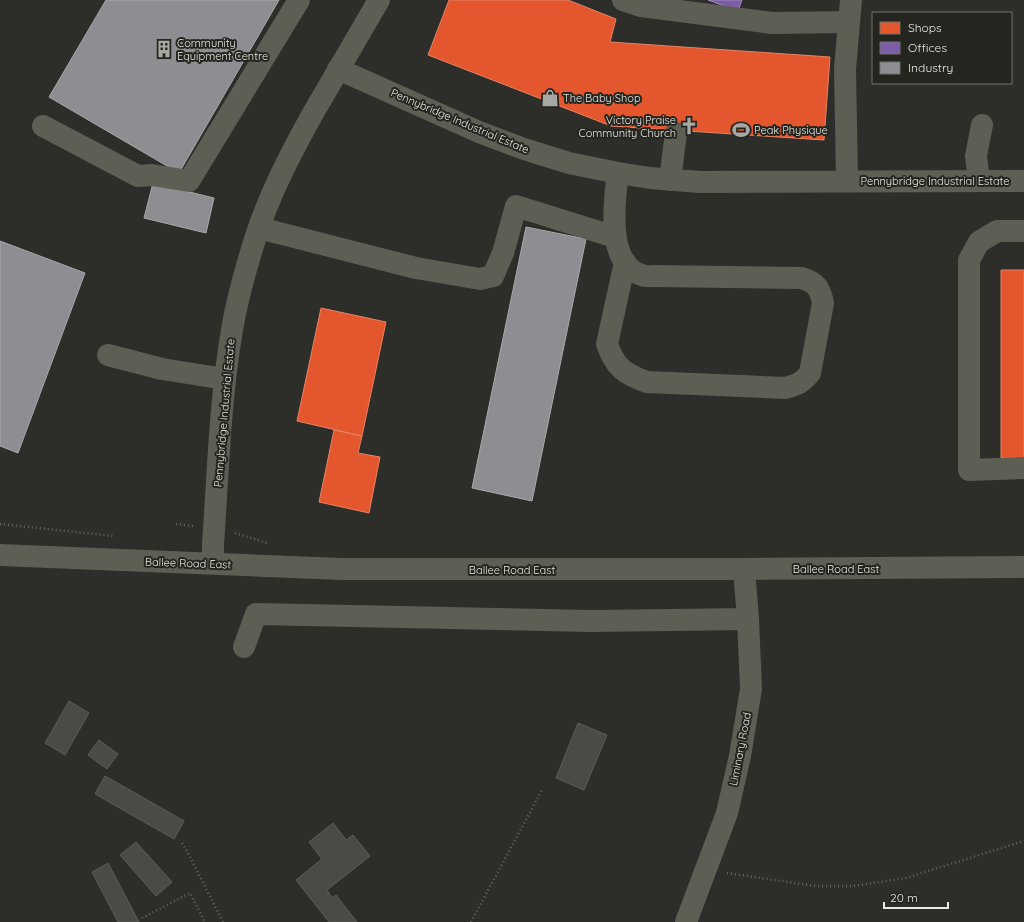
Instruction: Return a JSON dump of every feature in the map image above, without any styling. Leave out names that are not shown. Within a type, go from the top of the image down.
[{"type":"street","points":[[43,126],[138,176],[152,175],[189,181],[299,0]]},
{"type":"street","name":"Pennybridge Industrial Estate","points":[[213,563],[213,544],[225,379],[232,329],[241,287],[259,228],[271,196],[338,69],[378,0]]},
{"type":"street","points":[[623,0],[641,6],[772,23],[849,22]]},
{"type":"street","name":"Pennybridge Industrial Estate","points":[[847,181],[845,69],[851,0]]},
{"type":"street","name":"Pennybridge Industrial Estate","points":[[338,69],[479,132],[524,149],[570,163],[618,173],[670,180],[743,182],[1024,181]]},
{"type":"street","points":[[979,181],[976,156],[982,125]]},
{"type":"street","points":[[670,180],[676,133]]},
{"type":"street","points":[[618,173],[614,198],[615,236],[618,248],[625,262],[634,272],[642,276],[801,278],[810,280],[816,285],[823,303],[810,373],[803,381],[794,386],[785,388],[647,382],[632,377],[618,366],[611,356],[606,344],[625,262]]},
{"type":"street","points":[[259,228],[416,268],[480,279],[493,276],[503,253],[516,206],[615,236]]},
{"type":"street","points":[[1024,231],[997,231],[979,242],[969,260],[969,470],[1024,468]]},
{"type":"street","points":[[108,355],[162,369],[225,379]]},
{"type":"street","name":"Ballee Road East","points":[[0,555],[356,569],[1024,567]]},
{"type":"street","name":"Liminary Road","points":[[686,922],[727,813],[740,756],[751,689],[744,569]]},
{"type":"street","points":[[244,647],[256,614],[591,621],[748,619]]},
{"type":"path","points":[[0,524],[116,536]]},
{"type":"path","points":[[470,922],[542,790]]},
{"type":"path","points":[[707,867],[734,875],[815,886],[853,886],[906,878],[1024,840]]},
{"type":"path","points":[[182,843],[223,922]]},
{"type":"path","points":[[142,918],[190,893],[206,922]]},
{"type":"building: Shops","points":[[449,0],[568,0],[616,19],[610,42],[830,57],[824,140],[611,126],[428,55]]},
{"type":"building: Shops","points":[[1001,270],[1024,270],[1024,458],[1001,458]]},
{"type":"building: Shops","points":[[321,308],[386,322],[362,436],[297,421]]},
{"type":"building: Shops","points":[[334,430],[362,436],[358,453],[380,457],[369,513],[319,502]]},
{"type":"building: Offices","points":[[708,0],[742,0],[738,11]]},
{"type":"building: Industry","name":"Community Equipment Centre","points":[[106,0],[279,0],[179,173],[49,97]]},
{"type":"building: Industry","points":[[153,183],[214,198],[206,233],[144,218]]},
{"type":"building: Industry","points":[[526,227],[586,239],[532,501],[472,488]]},
{"type":"building: Industry","points":[[0,241],[85,273],[18,453],[0,446]]},
{"type":"building: Other","points":[[69,701],[89,713],[65,755],[45,743]]},
{"type":"building: Other","points":[[578,723],[607,735],[584,790],[556,778]]},
{"type":"building: Other","points":[[99,740],[118,754],[107,769],[88,755]]},
{"type":"building: Other","points":[[105,776],[184,821],[174,839],[95,794]]},
{"type":"building: Other","points":[[333,823],[346,840],[353,835],[370,856],[327,890],[332,898],[336,895],[357,922],[329,922],[296,880],[322,859],[309,842]]},
{"type":"building: Other","points":[[136,842],[172,882],[156,896],[120,855]]},
{"type":"building: Other","points":[[108,863],[139,922],[118,922],[92,872]]},
{"type":"place","name":"Community Equipment Centre","points":[[164,49]]},
{"type":"place","name":"The Baby Shop","points":[[550,98]]},
{"type":"place","name":"Victory Praise Community Church","points":[[689,126]]},
{"type":"place","name":"Peak Physique","points":[[741,130]]}]
